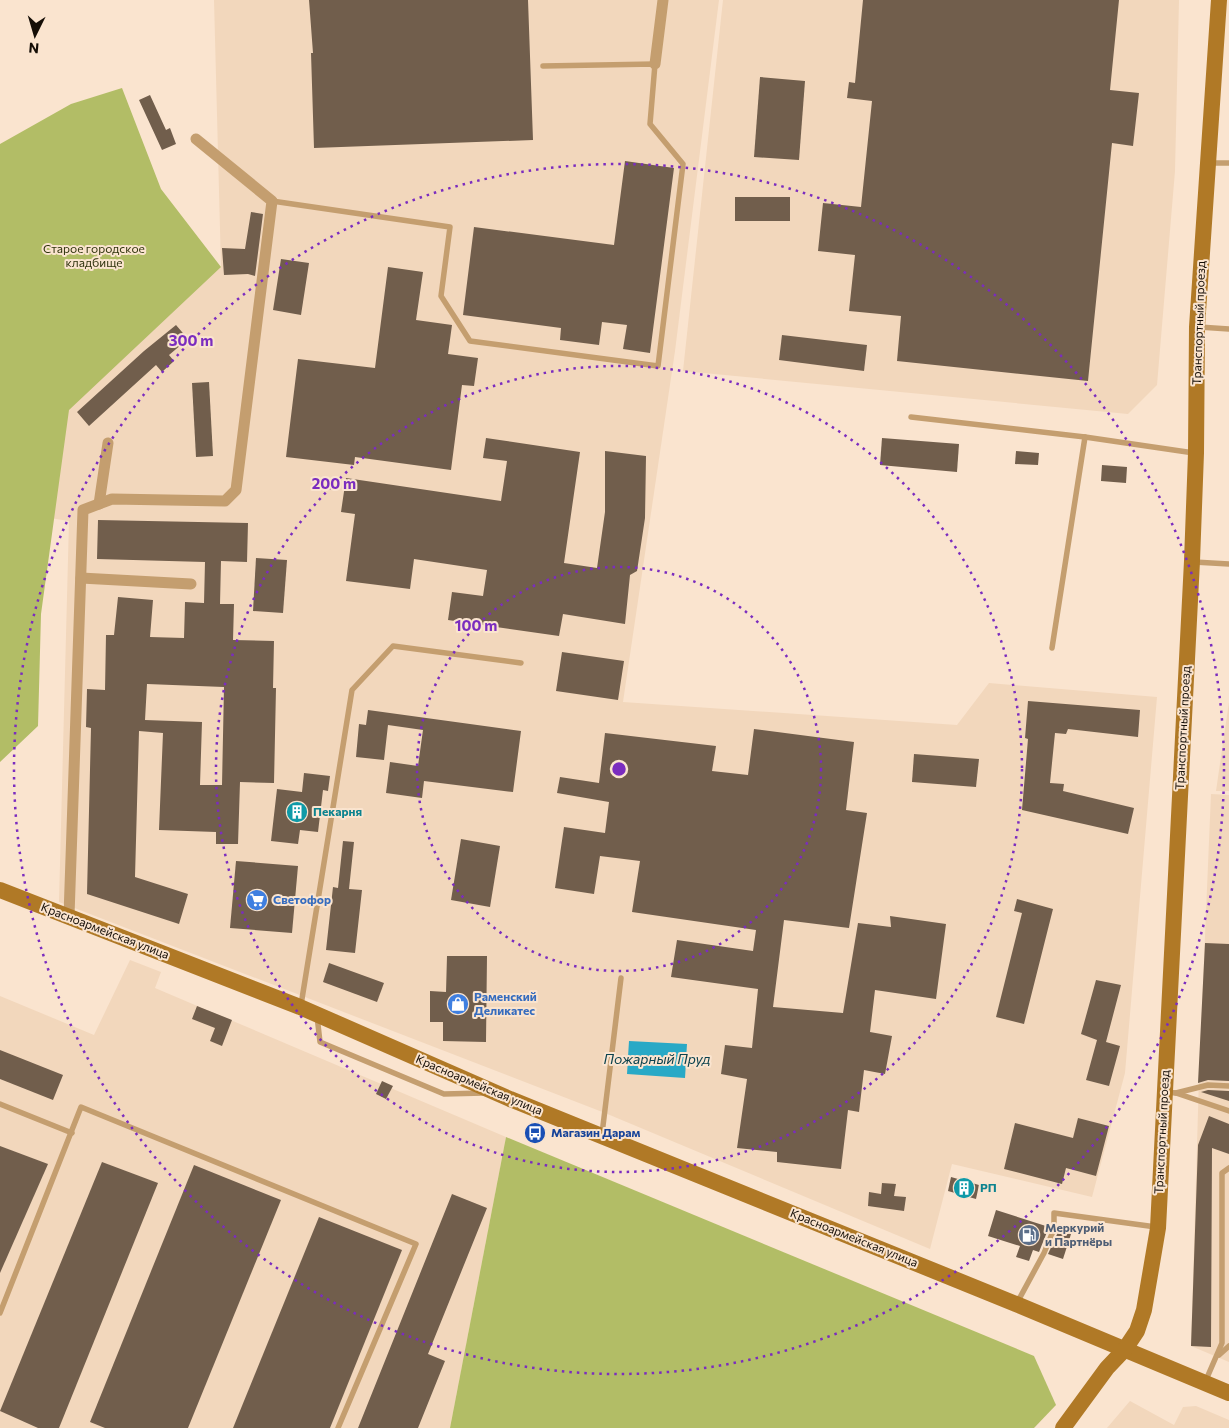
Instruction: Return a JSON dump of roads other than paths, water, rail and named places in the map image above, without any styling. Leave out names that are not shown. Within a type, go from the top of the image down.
[{"type":"main road","name":"Транспортный проезд","points":[[1063,1428],[1137,1331],[1144,1310],[1158,1228],[1170,1092],[1196,453],[1197,327],[1219,0]]},
{"type":"main road","name":"Красноармейская улица","points":[[0,890],[300,1007],[497,1093],[1016,1304],[1229,1393]]},
{"type":"street","points":[[655,64],[662,0]]},
{"type":"street","points":[[69,916],[83,510],[112,499],[224,501],[236,490],[272,201],[196,139]]},
{"type":"street","points":[[99,504],[108,442]]},
{"type":"street","points":[[81,578],[191,584]]},
{"type":"lane","points":[[272,201],[450,227],[441,296],[470,341],[658,366],[683,164],[650,124],[655,64],[543,66]]},
{"type":"lane","points":[[1209,163],[1229,163]]},
{"type":"lane","points":[[1197,327],[1229,329]]},
{"type":"lane","points":[[911,417],[1085,437],[1196,453]]},
{"type":"lane","points":[[1052,648],[1085,437]]},
{"type":"lane","points":[[1192,562],[1229,564]]},
{"type":"lane","points":[[300,1007],[352,690],[393,646],[522,663]]},
{"type":"lane","points":[[601,1136],[621,978]]},
{"type":"lane","points":[[317,1014],[320,1042],[444,1094],[497,1093]]},
{"type":"lane","points":[[1170,1092],[1208,1085],[1229,1086]]},
{"type":"lane","points":[[1170,1092],[1229,1111]]},
{"type":"lane","points":[[0,1104],[72,1133]]},
{"type":"lane","points":[[0,1313],[81,1108],[416,1244],[338,1428]]},
{"type":"lane","points":[[1206,1382],[1207,1375],[1222,1343],[1222,1173],[1229,1168]]},
{"type":"lane","points":[[1016,1304],[1044,1253],[1054,1229],[1054,1213],[1158,1228]]},
{"type":"lane","points":[[1217,1356],[1229,1346]]},
{"type":"water","name":"Пожарный Пруд","points":[[629,1041],[687,1044],[685,1078],[627,1074]]},
{"type":"place","name":"Пекарня","points":[[297,812]]},
{"type":"place","name":"Светофор","points":[[257,900]]},
{"type":"place","name":"Раменский Деликатес","points":[[458,1004]]},
{"type":"place","name":"Магазин Дарам","points":[[535,1133]]},
{"type":"place","name":"РП","points":[[964,1188]]},
{"type":"place","name":"Меркурий и Партнёры","points":[[1029,1235]]},
{"type":"park label","name":"Старое городское кладбище","points":[[94,256]]}]
